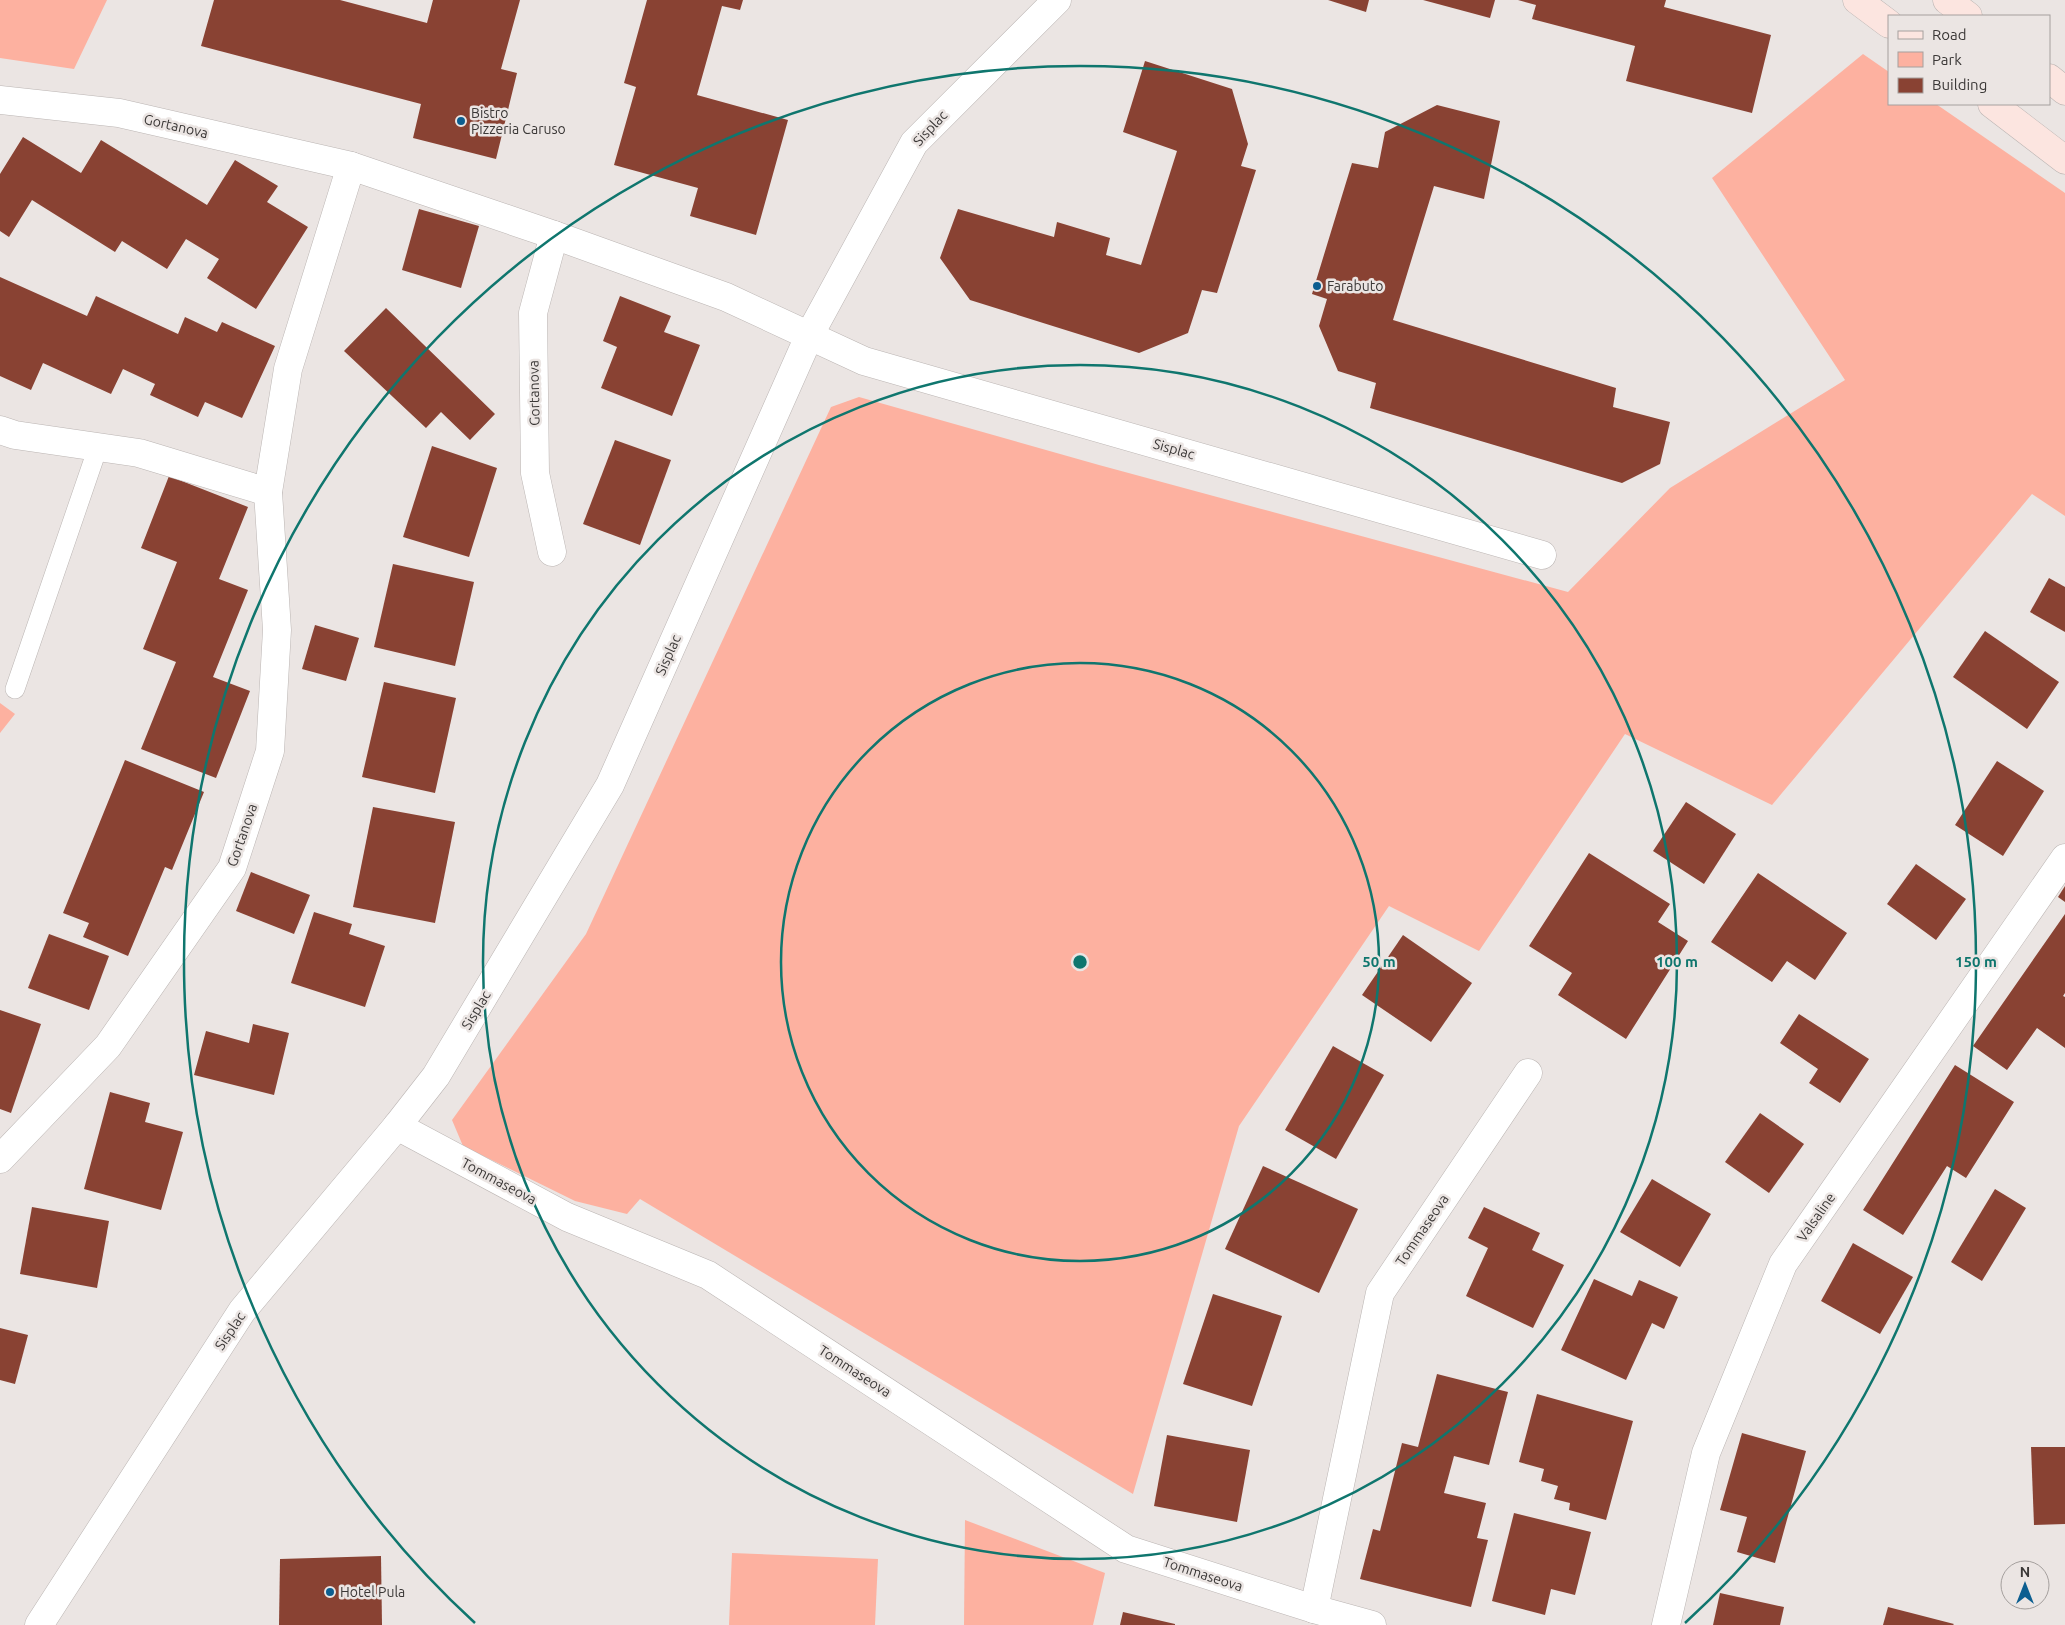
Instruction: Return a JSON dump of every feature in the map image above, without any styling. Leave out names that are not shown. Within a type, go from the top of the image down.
[{"type":"main road","points":[[1857,0],[1888,23]]},
{"type":"main road","points":[[1947,0],[1967,15]]},
{"type":"main road","points":[[2050,79],[2065,90]]},
{"type":"main road","points":[[1993,105],[2065,160]]},
{"type":"street","name":"Sisplac","points":[[40,1625],[242,1311],[397,1126],[436,1076],[610,785],[810,334],[914,143],[1057,0]]},
{"type":"street","name":"Gortanova","points":[[0,100],[119,113],[350,166],[554,235],[726,297],[810,334]]},
{"type":"street","name":"Gortanova","points":[[0,1159],[108,1046],[232,868],[270,752],[277,630],[268,492],[288,369],[350,166]]},
{"type":"street","name":"Gortanova","points":[[552,552],[535,473],[533,313],[554,235]]},
{"type":"street","name":"Sisplac","points":[[810,334],[864,361],[1542,555]]},
{"type":"street","points":[[0,430],[16,435],[139,453],[268,492]]},
{"type":"street","name":"Valsaline","points":[[1666,1625],[1706,1453],[1783,1264],[2065,858]]},
{"type":"street","name":"Tommaseova","points":[[1314,1609],[1380,1293],[1528,1073]]},
{"type":"street","name":"Tommaseova","points":[[397,1126],[567,1217],[708,1275],[1126,1549],[1314,1609],[1372,1625]]},
{"type":"lane","points":[[16,689],[98,447]]},
{"type":"green space","points":[[0,0],[107,0],[74,69],[0,58]]},
{"type":"green space","points":[[1863,54],[1888,71],[1888,105],[1937,105],[2065,193],[2065,516],[2032,494],[1772,805],[1625,734],[1479,951],[1389,906],[1239,1126],[1133,1494],[640,1199],[627,1214],[575,1201],[463,1146],[452,1120],[586,934],[831,407],[859,397],[1099,465],[1568,592],[1670,488],[1845,380],[1712,178]]},
{"type":"green space","points":[[0,703],[15,714],[0,733]]},
{"type":"green space","points":[[965,1520],[1105,1573],[1093,1625],[964,1625]]},
{"type":"green space","points":[[732,1553],[878,1559],[875,1625],[729,1625]]},
{"type":"building","points":[[214,0],[340,0],[427,23],[433,0],[520,0],[501,69],[517,73],[496,159],[413,138],[421,104],[201,46]]},
{"type":"building","points":[[647,0],[743,0],[740,10],[722,6],[697,95],[788,120],[756,235],[690,216],[698,188],[614,165],[636,87],[624,83]]},
{"type":"building","points":[[1328,0],[1369,0],[1366,12]]},
{"type":"building","points":[[1423,0],[1495,0],[1490,18]]},
{"type":"building","points":[[1518,0],[1666,0],[1664,7],[1771,35],[1752,113],[1626,81],[1635,46],[1532,19],[1536,5]]},
{"type":"building","points":[[1145,61],[1232,89],[1248,144],[1241,166],[1256,170],[1217,293],[1202,290],[1188,333],[1139,353],[970,300],[940,258],[958,209],[1054,237],[1057,222],[1110,238],[1106,255],[1141,265],[1177,151],[1123,132]]},
{"type":"building","points":[[1437,105],[1500,121],[1484,199],[1434,186],[1393,320],[1616,388],[1613,407],[1670,422],[1660,464],[1622,483],[1370,408],[1376,383],[1338,371],[1319,326],[1327,299],[1312,294],[1352,163],[1378,168],[1385,132]]},
{"type":"building","points":[[23,137],[81,173],[101,140],[207,205],[235,160],[278,186],[267,202],[308,227],[256,309],[207,278],[219,259],[186,239],[167,269],[122,241],[115,252],[32,200],[9,237],[0,231],[0,174]]},
{"type":"building","points":[[419,209],[479,226],[461,288],[402,270]]},
{"type":"building","points":[[0,277],[87,316],[96,296],[178,334],[185,317],[217,332],[222,322],[275,346],[242,418],[205,402],[198,417],[150,395],[155,384],[123,369],[111,394],[43,363],[31,390],[0,376]]},
{"type":"building","points":[[620,296],[671,316],[664,332],[700,345],[672,416],[601,388],[617,347],[603,341]]},
{"type":"building","points":[[386,308],[495,414],[470,440],[441,412],[426,428],[344,351]]},
{"type":"building","points":[[615,440],[671,460],[640,545],[583,524]]},
{"type":"building","points":[[432,446],[497,468],[469,557],[403,537]]},
{"type":"building","points":[[169,476],[248,507],[219,579],[248,590],[213,677],[250,691],[216,778],[141,749],[176,662],[143,649],[177,562],[141,548]]},
{"type":"building","points":[[393,564],[474,582],[455,666],[374,647]]},
{"type":"building","points":[[2049,578],[2065,587],[2065,632],[2030,612]]},
{"type":"building","points":[[315,625],[359,638],[346,681],[302,669]]},
{"type":"building","points":[[1985,631],[2059,682],[2027,729],[1953,677]]},
{"type":"building","points":[[384,682],[456,698],[435,793],[362,777]]},
{"type":"building","points":[[125,760],[204,792],[172,870],[165,867],[128,956],[83,937],[89,923],[63,913]]},
{"type":"building","points":[[1997,761],[2044,791],[2003,856],[1955,825]]},
{"type":"building","points":[[1686,802],[1736,834],[1704,884],[1653,851]]},
{"type":"building","points":[[373,807],[455,822],[435,923],[353,907]]},
{"type":"building","points":[[1589,853],[1670,904],[1658,922],[1688,941],[1626,1039],[1558,995],[1572,973],[1529,946]]},
{"type":"building","points":[[1916,864],[1966,899],[1936,940],[1887,904]]},
{"type":"building","points":[[251,872],[310,895],[294,934],[236,911]]},
{"type":"building","points":[[1758,873],[1847,933],[1815,980],[1787,961],[1772,982],[1711,942]]},
{"type":"building","points":[[2065,886],[2065,902],[2058,897]]},
{"type":"building","points":[[314,912],[352,924],[349,934],[385,946],[365,1007],[291,983]]},
{"type":"building","points":[[2065,914],[2065,993],[2063,996],[2065,997],[2065,1048],[2037,1028],[2007,1070],[1973,1046]]},
{"type":"building","points":[[49,934],[109,956],[89,1010],[28,988]]},
{"type":"building","points":[[1403,935],[1472,983],[1431,1042],[1362,995]]},
{"type":"building","points":[[0,1010],[41,1024],[11,1113],[0,1109]]},
{"type":"building","points":[[1799,1014],[1869,1059],[1840,1103],[1809,1083],[1818,1069],[1780,1043]]},
{"type":"building","points":[[253,1024],[289,1033],[274,1095],[194,1075],[206,1031],[249,1043]]},
{"type":"building","points":[[1333,1046],[1384,1075],[1336,1159],[1285,1130]]},
{"type":"building","points":[[1955,1065],[2014,1102],[1966,1178],[1947,1166],[1903,1235],[1863,1210]]},
{"type":"building","points":[[110,1092],[150,1103],[145,1122],[183,1132],[161,1210],[84,1189]]},
{"type":"building","points":[[1760,1113],[1804,1144],[1769,1193],[1725,1162]]},
{"type":"building","points":[[1263,1166],[1358,1209],[1319,1293],[1225,1249]]},
{"type":"building","points":[[1652,1179],[1711,1214],[1680,1267],[1620,1232]]},
{"type":"building","points":[[1995,1189],[2026,1208],[1982,1281],[1951,1262]]},
{"type":"building","points":[[32,1207],[109,1221],[97,1288],[20,1274]]},
{"type":"building","points":[[1484,1207],[1540,1233],[1532,1250],[1564,1265],[1533,1328],[1466,1296],[1488,1248],[1468,1238]]},
{"type":"building","points":[[1853,1243],[1913,1277],[1880,1334],[1821,1301]]},
{"type":"building","points":[[1594,1279],[1632,1296],[1639,1280],[1678,1297],[1664,1329],[1652,1323],[1626,1380],[1561,1350]]},
{"type":"building","points":[[1213,1294],[1282,1316],[1252,1406],[1183,1384]]},
{"type":"building","points":[[0,1328],[28,1335],[15,1384],[0,1380]]},
{"type":"building","points":[[1437,1374],[1508,1392],[1489,1465],[1454,1456],[1444,1493],[1486,1503],[1477,1538],[1488,1540],[1471,1607],[1360,1579],[1373,1529],[1380,1531],[1402,1443],[1418,1447]]},
{"type":"building","points":[[1537,1394],[1633,1421],[1606,1520],[1569,1510],[1570,1503],[1554,1499],[1558,1486],[1541,1481],[1544,1469],[1519,1462]]},
{"type":"building","points":[[1742,1433],[1806,1451],[1775,1563],[1737,1552],[1747,1517],[1720,1510]]},
{"type":"building","points":[[1167,1435],[1250,1450],[1237,1522],[1154,1506]]},
{"type":"building","points":[[2031,1447],[2065,1447],[2065,1524],[2034,1525]]},
{"type":"building","points":[[1514,1513],[1591,1532],[1575,1595],[1551,1589],[1545,1615],[1492,1601]]},
{"type":"building","name":"Hotel Pula","points":[[381,1556],[382,1625],[279,1625],[280,1559]]},
{"type":"building","points":[[1720,1593],[1784,1607],[1780,1625],[1713,1625]]},
{"type":"building","points":[[1888,1607],[1954,1624],[1883,1625]]},
{"type":"building","points":[[1123,1612],[1175,1624],[1175,1625],[1120,1625]]},
{"type":"place","name":"Bistro Pizzeria Caruso","points":[[461,121]]},
{"type":"place","name":"Farabuto","points":[[1317,286]]},
{"type":"place","name":"Hotel Pula","points":[[330,1592]]}]
